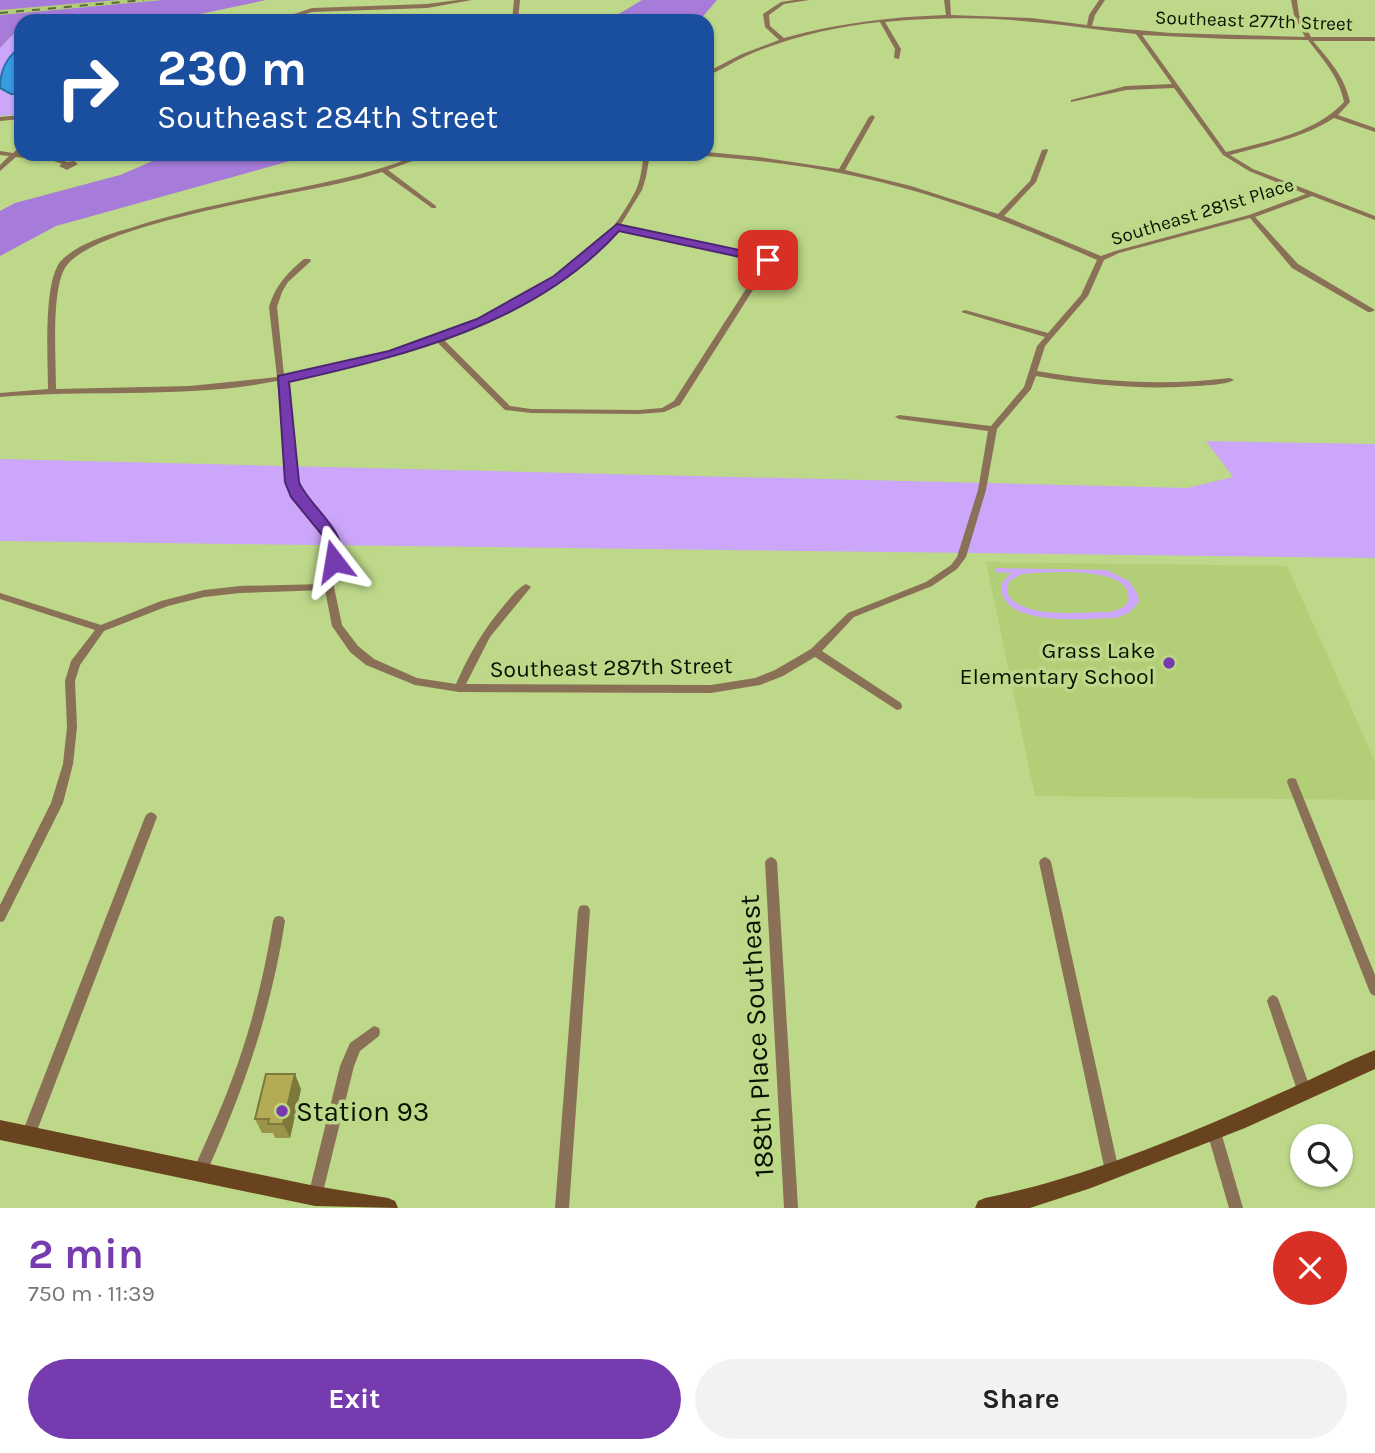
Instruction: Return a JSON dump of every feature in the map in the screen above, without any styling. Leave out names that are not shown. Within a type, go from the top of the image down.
[{"type":"street","points":[[296,14],[324,9],[427,6],[469,0]]},
{"type":"street","points":[[783,40],[768,29],[765,14],[783,3],[806,0]]},
{"type":"street","points":[[947,0],[949,17]]},
{"type":"street","points":[[1089,26],[1096,5],[1102,0]]},
{"type":"street","points":[[1225,154],[1292,134],[1335,116],[1347,102],[1346,90],[1300,24],[1294,0]]},
{"type":"street","name":"Southeast 277th Street","points":[[714,70],[732,59],[783,40],[882,21],[949,17],[1032,20],[1138,33],[1375,39]]},
{"type":"street","points":[[882,21],[898,49],[897,58]]},
{"type":"street","points":[[1138,33],[1225,154],[1251,170],[1375,218]]},
{"type":"street","points":[[1073,101],[1108,91],[1174,86]]},
{"type":"street","points":[[1335,116],[1375,130]]},
{"type":"street","points":[[841,171],[872,117]]},
{"type":"street","points":[[1001,215],[1034,182],[1045,150]]},
{"type":"street","points":[[0,169],[14,155]]},
{"type":"street","points":[[714,155],[841,171],[942,194],[1001,215],[1101,259],[1084,296],[1073,312],[1041,346],[1028,387],[993,429],[899,416]]},
{"type":"street","points":[[60,161],[65,163]]},
{"type":"street","points":[[52,391],[55,284],[63,264],[85,247],[199,210],[383,169],[407,161]]},
{"type":"street","points":[[0,396],[52,391],[165,391],[283,379],[393,354],[437,338],[481,321],[538,292],[574,267],[617,227],[639,191],[645,161]]},
{"type":"street","points":[[383,169],[434,207]]},
{"type":"street","name":"Southeast 281st Place","points":[[1101,259],[1117,252],[1251,216],[1312,194]]},
{"type":"street","points":[[1251,216],[1295,266],[1371,310]]},
{"type":"street","points":[[437,338],[508,408],[531,411],[639,412],[664,410],[677,404],[768,260],[617,227]]},
{"type":"street","points":[[0,917],[57,803],[68,764],[72,727],[70,681],[75,664],[100,629],[158,605],[189,596],[224,591],[329,587],[335,552],[333,543],[325,527],[296,494],[292,482],[283,379],[273,307],[278,289],[288,276],[307,261]]},
{"type":"street","points":[[965,312],[1049,336]]},
{"type":"street","points":[[1033,373],[1077,381],[1138,385],[1187,385],[1230,380]]},
{"type":"street","name":"Southeast 287th Street","points":[[329,587],[337,626],[354,649],[370,662],[415,681],[459,688],[711,689],[741,685],[770,677],[815,652],[851,615],[929,583],[954,567],[961,557],[982,490],[993,429]]},
{"type":"street","points":[[459,688],[479,643],[495,620],[526,587]]},
{"type":"street","points":[[0,596],[100,629]]},
{"type":"street","points":[[815,652],[897,705]]},
{"type":"street","points":[[1292,782],[1375,990]]},
{"type":"street","points":[[28,1136],[152,817]]},
{"type":"street","name":"188th Place Southeast","points":[[771,862],[791,1208]]},
{"type":"street","points":[[1045,862],[1112,1171]]},
{"type":"street","points":[[562,1208],[584,910]]},
{"type":"street","points":[[200,1171],[230,1105],[253,1041],[270,978],[279,920]]},
{"type":"street","points":[[1273,1001],[1305,1094]]},
{"type":"street","points":[[315,1196],[347,1066],[355,1047],[374,1032]]},
{"type":"street","points":[[985,1208],[1011,1206],[1112,1171],[1305,1094],[1375,1059]]},
{"type":"street","points":[[0,1130],[315,1196],[388,1208]]},
{"type":"street","points":[[1214,1132],[1236,1208]]},
{"type":"shaded area","points":[[0,0],[118,0],[0,10]]},
{"type":"shaded area","points":[[118,0],[163,0],[0,15],[0,10]]},
{"type":"shaded area","points":[[163,0],[266,0],[200,14],[14,14],[14,33],[0,48],[0,15]]},
{"type":"shaded area","points":[[642,0],[717,0],[705,14],[619,14]]},
{"type":"shaded area","points":[[14,33],[14,115],[0,116],[0,48]]},
{"type":"shaded area","points":[[153,161],[290,161],[56,226],[0,256],[0,211],[15,203],[120,175]]},
{"type":"shaded area","points":[[1206,441],[1375,444],[1375,558],[0,541],[0,459],[1187,488],[1233,477]]},
{"type":"shaded area","name":"Grass Lake Elementary School","points":[[986,562],[1287,566],[1375,761],[1375,800],[1035,796]]},
{"type":"shaded area","points":[[995,568],[1107,570],[1129,581],[1138,595],[1139,602],[1129,613],[1116,618],[1066,619],[1029,615],[1014,608],[1004,598],[1001,584],[1011,573],[996,572]],"holes":[[[1068,572],[1104,576],[1118,581],[1127,590],[1128,602],[1124,607],[1111,612],[1054,613],[1026,608],[1015,602],[1007,593],[1009,581],[1022,574]]]},
{"type":"water","points":[[14,53],[14,94],[0,88],[1,76]]},
{"type":"building","points":[[266,1074],[295,1074],[283,1124],[268,1124],[269,1119],[255,1119]]},
{"type":"railway","points":[[0,13],[144,0]]},
{"type":"place","name":"Grass Lake Elementary School","points":[[1169,663]]},
{"type":"place","name":"Station 93","points":[[282,1111]]},
{"type":"route","points":[[334,561],[335,552],[330,535],[296,494],[292,482],[283,379],[393,354],[481,321],[558,279],[617,227],[768,260]]}]
